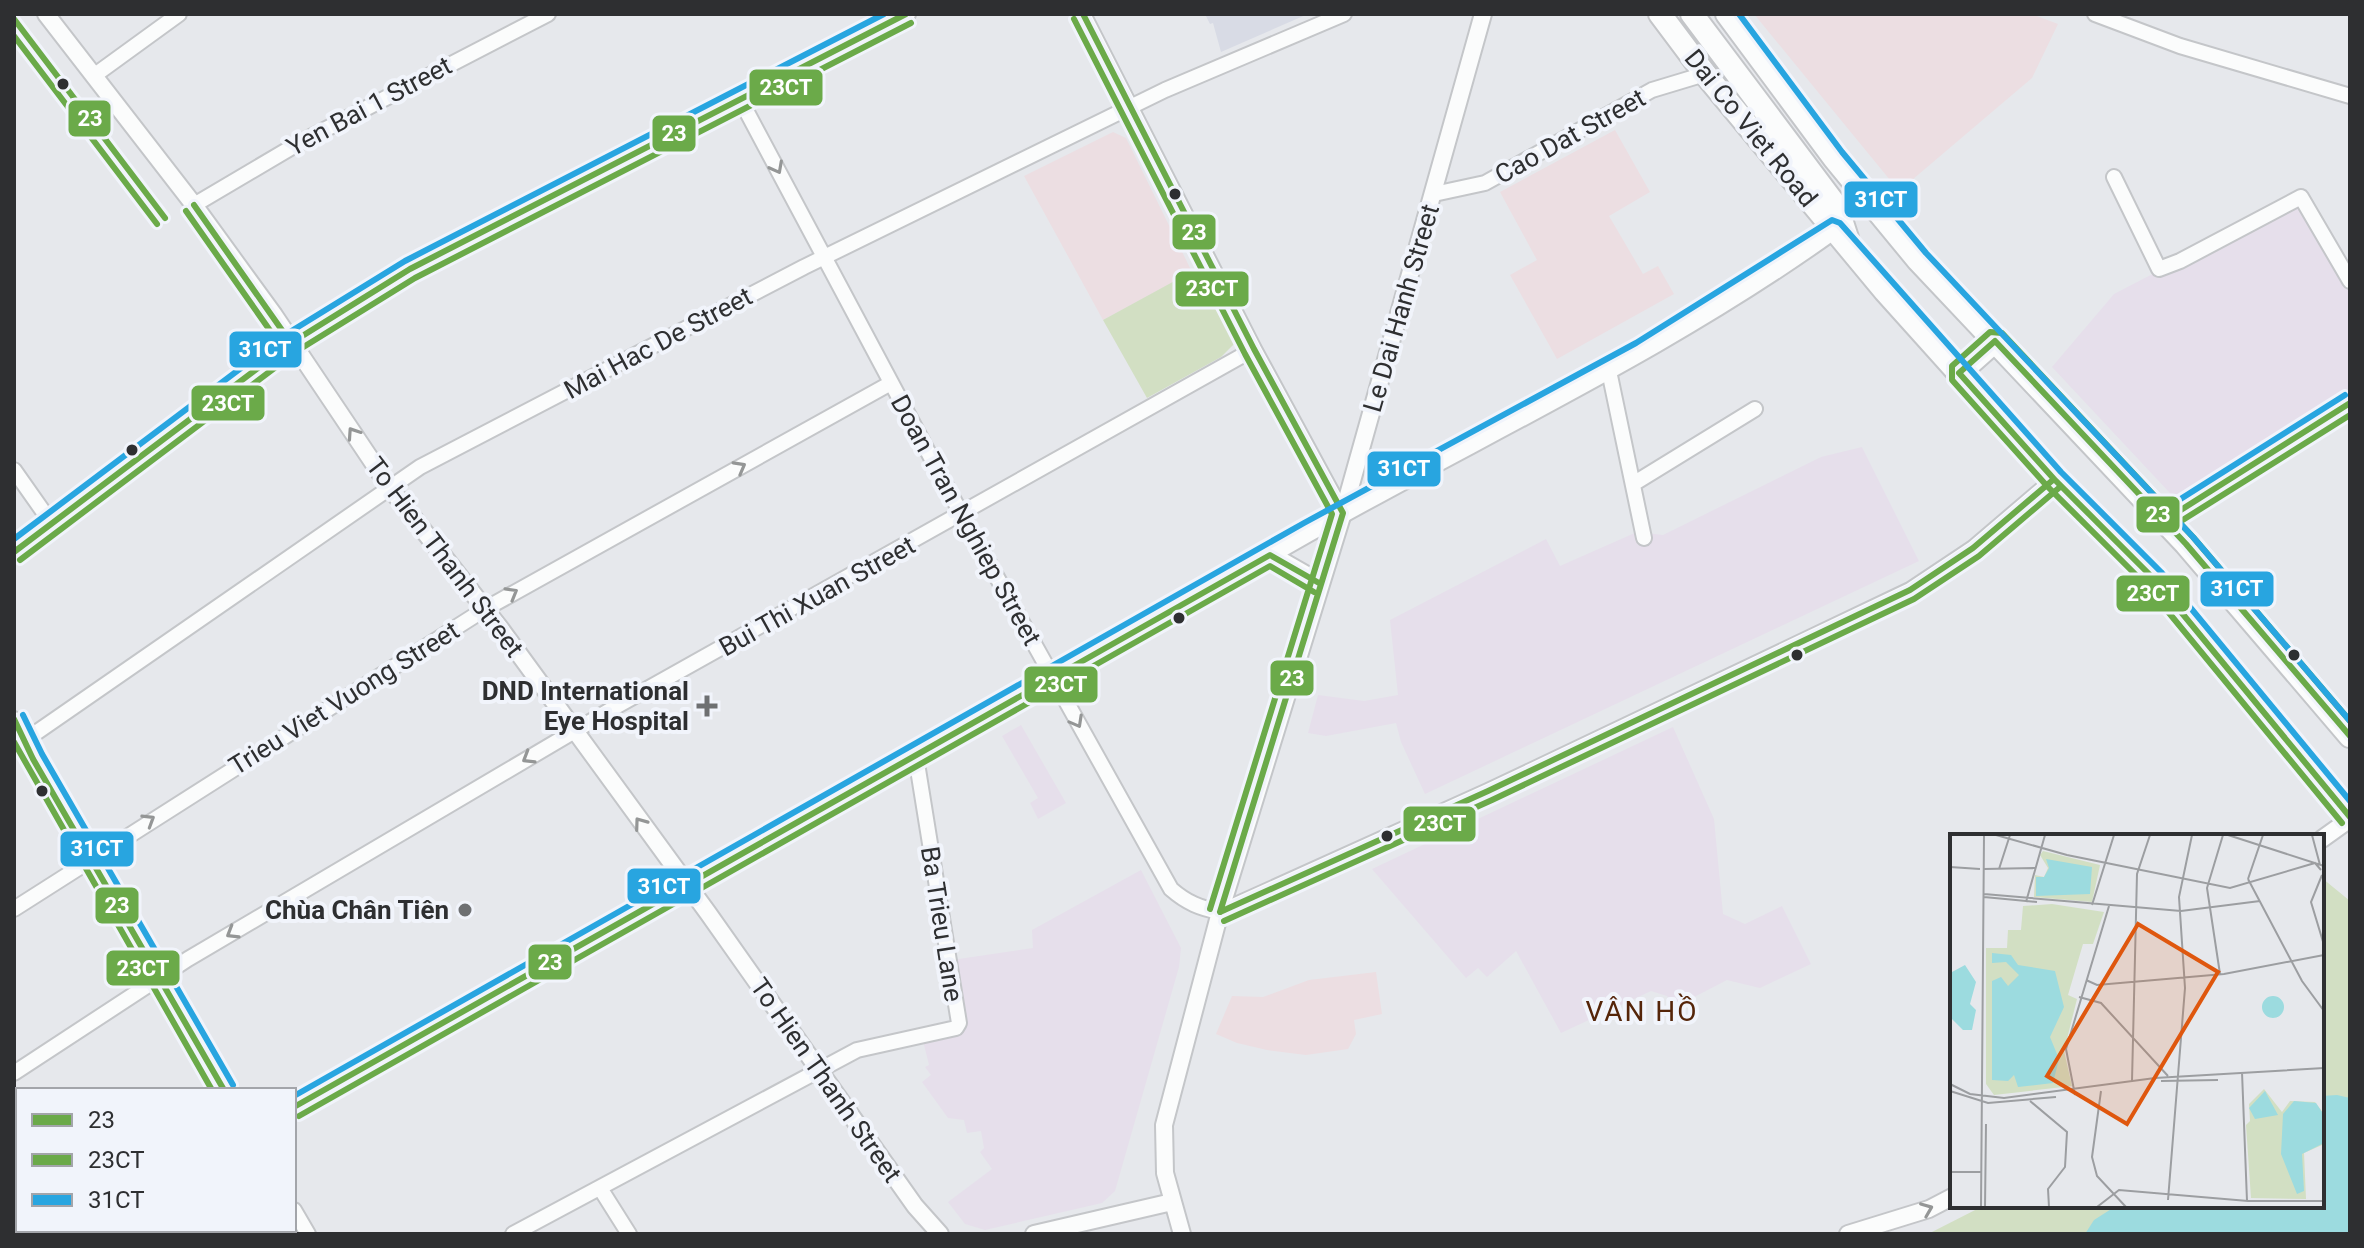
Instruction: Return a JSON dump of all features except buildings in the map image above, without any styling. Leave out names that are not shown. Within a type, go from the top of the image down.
[{"type":"main road","points":[[14,552],[291,343],[410,269],[906,14]]},
{"type":"main road","name":"Dai Co Viet Road","points":[[1660,14],[1833,230],[2054,479],[2153,578],[2350,818]]},
{"type":"main road","points":[[1692,14],[1837,207],[1852,250]]},
{"type":"main road","name":"Dai Co Viet Road","points":[[1727,14],[1834,158],[1918,260],[2165,520],[2350,736]]},
{"type":"main road","points":[[1712,41],[1784,116],[1834,158]]},
{"type":"main road","points":[[296,1106],[1343,513],[1609,371],[1784,264],[1833,230]]},
{"type":"main road","points":[[1959,373],[1995,341]]},
{"type":"main road","points":[[1270,555],[1319,583]]},
{"type":"street","name":"To Hien Thanh Street","points":[[46,14],[194,205],[390,488],[485,609],[687,885],[915,1206],[940,1234]]},
{"type":"street","points":[[95,75],[179,14]]},
{"type":"street","name":"Yen Bai 1 Street","points":[[194,205],[286,150],[548,14]]},
{"type":"street","points":[[1083,14],[1254,349],[1343,513]]},
{"type":"street","name":"Mai Hac De Street","points":[[19,744],[420,467],[825,258],[1132,106],[1344,14]]},
{"type":"street","name":"Le Dai Hanh Street","points":[[1182,1234],[1162,1154],[1164,1125],[1220,912],[1343,513],[1483,14]]},
{"type":"street","points":[[2095,14],[2180,46],[2350,96]]},
{"type":"street","name":"Cao Dat Street","points":[[1434,194],[1485,183],[1652,90],[1705,74]]},
{"type":"street","name":"Doan Tran Nghiep Street","points":[[740,99],[962,514],[1171,889],[1187,903],[1220,912]]},
{"type":"street","points":[[2114,177],[2159,269],[2301,197],[2350,281]]},
{"type":"street","name":"Bui Thi Xuan Street","points":[[14,1073],[158,979],[574,731],[1254,349]]},
{"type":"street","points":[[1609,371],[1644,538]]},
{"type":"street","name":"Trieu Viet Vuong Street","points":[[14,909],[485,609],[891,383]]},
{"type":"street","points":[[2165,520],[2350,403]]},
{"type":"street","points":[[1633,484],[1755,409]]},
{"type":"street","points":[[14,470],[52,524]]},
{"type":"street","points":[[1220,912],[1488,791],[1910,590],[1973,548],[2054,479]]},
{"type":"street","points":[[14,719],[19,744],[91,858],[223,1088]]},
{"type":"street","points":[[513,1234],[857,1050],[956,1028],[959,1023],[916,757]]},
{"type":"street","points":[[2324,838],[2350,818]]},
{"type":"street","points":[[600,1188],[629,1234]]},
{"type":"street","points":[[1848,1234],[1929,1209],[1950,1198]]},
{"type":"street","points":[[1034,1234],[1172,1202]]},
{"type":"street","points":[[296,1213],[308,1234]]},
{"type":"shaded area","points":[[1205,14],[1308,14],[1221,52],[1213,23],[1210,24]]},
{"type":"shaded area","points":[[1754,14],[2031,14],[2058,24],[2032,78],[1899,191]]},
{"type":"shaded area","points":[[1615,130],[1650,192],[1609,216],[1643,274],[1658,266],[1674,294],[1557,359],[1510,275],[1537,260],[1500,192]]},
{"type":"shaded area","points":[[1113,132],[1126,138],[1192,272],[1103,320],[1024,176]]},
{"type":"shaded area","points":[[2301,197],[2350,281],[2350,403],[2183,507],[2052,367],[2114,294]]},
{"type":"shaded area","points":[[1862,447],[1919,561],[1425,794],[1401,742],[1396,723],[1326,736],[1308,733],[1318,695],[1364,701],[1398,695],[1390,620],[1546,539],[1560,566],[1637,532],[1663,535],[1821,457]]},
{"type":"shaded area","points":[[1021,725],[1066,803],[1038,819],[1030,803],[1038,798],[1002,736]]},
{"type":"shaded area","points":[[1673,727],[1714,819],[1723,914],[1745,924],[1782,906],[1811,964],[1760,988],[1727,980],[1673,1008],[1667,996],[1651,991],[1561,1033],[1516,951],[1487,977],[1478,968],[1466,978],[1372,869]]},
{"type":"shaded area","points":[[1141,870],[1181,948],[1179,967],[1115,1191],[1102,1203],[985,1230],[965,1224],[948,1202],[992,1169],[980,1152],[984,1148],[981,1131],[967,1133],[964,1120],[948,1118],[922,1082],[931,1075],[925,1067],[929,1065],[923,1041],[964,1032],[952,960],[1033,948],[1032,930]]},
{"type":"shaded area","points":[[1376,972],[1382,1014],[1354,1020],[1356,1034],[1348,1049],[1306,1055],[1237,1043],[1216,1034],[1232,996],[1263,997],[1309,980]]},
{"type":"green space","points":[[1202,266],[1236,342],[1221,357],[1147,398],[1103,320]]},
{"type":"green space","points":[[2324,880],[2350,901],[2350,1234],[1928,1234],[1979,1208],[2324,1208]]},
{"type":"water","points":[[2324,1096],[2350,1098],[2350,1234],[2085,1234],[2094,1220],[2113,1208],[2324,1208]]},
{"type":"transit line","name":"31CT","points":[[14,539],[285,335],[405,261],[884,14]]},
{"type":"transit line","name":"23","points":[[14,552],[291,343],[410,269],[906,14]]},
{"type":"transit line","name":"23","points":[[1083,14],[1254,349],[1343,513],[1220,912]]},
{"type":"transit line","name":"31CT","points":[[1739,14],[1842,152],[1926,253],[2193,537],[2350,721]]},
{"type":"transit line","name":"23","points":[[14,19],[165,218]]},
{"type":"transit line","name":"23CT","points":[[1074,19],[1245,354],[1332,514],[1210,909]]},
{"type":"transit line","name":"23CT","points":[[20,560],[297,351],[415,278],[911,23]]},
{"type":"transit line","name":"23CT","points":[[14,36],[157,224]]},
{"type":"transit line","name":"23","points":[[194,205],[291,343]]},
{"type":"transit line","name":"23CT","points":[[186,211],[283,349]]},
{"type":"transit line","name":"31CT","points":[[296,1095],[1304,523],[1636,343],[1832,220],[1840,223],[2061,472],[2161,572],[2350,801]]},
{"type":"transit line","name":"23CT","points":[[2342,823],[2146,585],[2047,486],[1952,380],[1952,366],[1990,332],[2002,333],[2193,537],[2350,721]]},
{"type":"transit line","name":"23","points":[[2350,736],[2186,544],[1995,341],[1959,373],[2054,479],[2153,578],[2350,817]]},
{"type":"transit line","name":"31CT","points":[[2160,512],[2345,395]]},
{"type":"transit line","name":"23","points":[[2165,520],[2350,403]]},
{"type":"transit line","name":"23CT","points":[[2170,528],[2350,415]]},
{"type":"transit line","name":"23","points":[[1220,912],[1488,791],[1910,590],[1973,548],[2054,479]]},
{"type":"transit line","name":"23CT","points":[[1224,921],[1492,800],[1914,599],[1979,556],[2060,487]]},
{"type":"transit line","name":"23","points":[[296,1106],[1270,555],[1319,583]]},
{"type":"transit line","name":"23CT","points":[[299,1116],[1270,566],[1314,592]]},
{"type":"transit line","name":"31CT","points":[[23,715],[42,754],[233,1085]]},
{"type":"transit line","name":"23","points":[[14,719],[33,759],[223,1088]]},
{"type":"transit line","name":"23CT","points":[[14,742],[211,1088]]},
{"type":"place","name":"DND International Eye Hospital","points":[[707,706]]},
{"type":"place","name":"Chùa Chân Tiên","points":[[465,910]]},
{"type":"district","name":"VÂN HỒ","points":[[1642,1011]]}]
